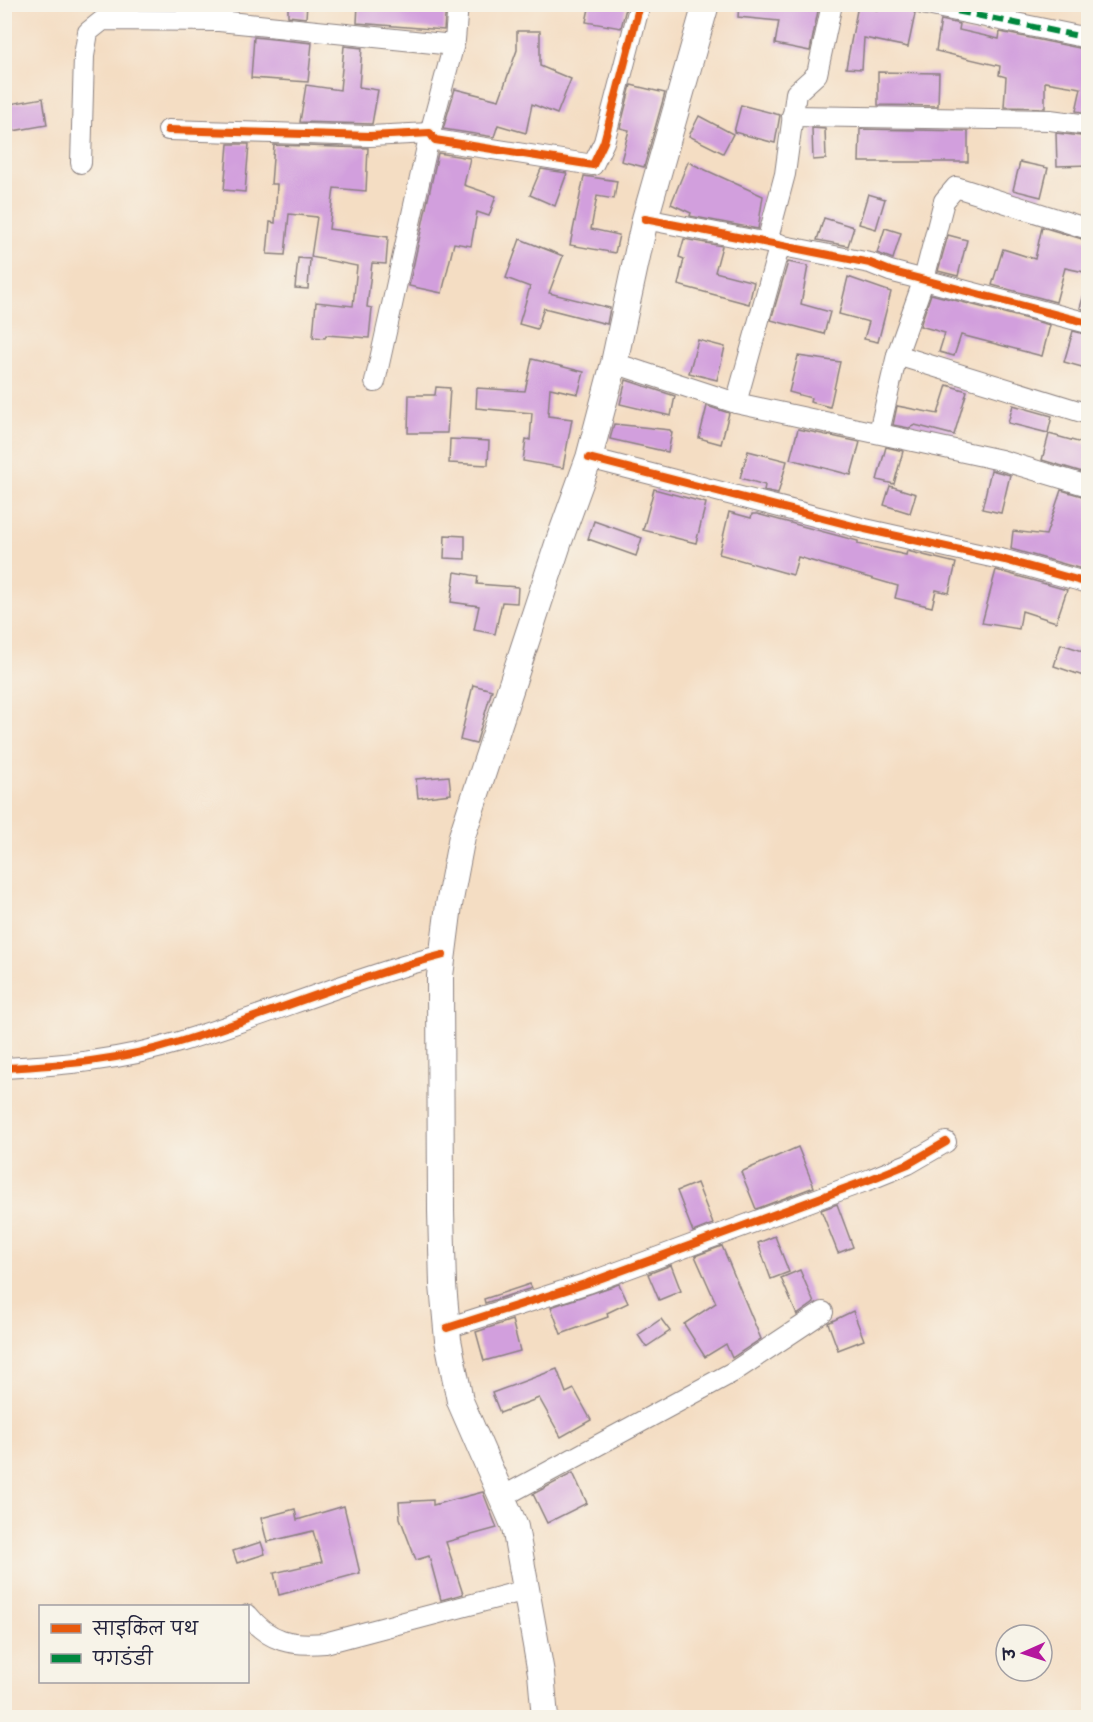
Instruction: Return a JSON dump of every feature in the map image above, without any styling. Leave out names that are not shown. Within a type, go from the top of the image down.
[{"type":"main road","points":[[545,1718],[541,1673],[515,1527],[460,1401],[447,1328],[443,1285],[441,1200],[440,976],[462,836],[589,458],[614,363],[645,219],[706,4]]},
{"type":"street","points":[[375,382],[430,133],[453,45],[458,4]]},
{"type":"street","points":[[430,133],[435,140],[592,165],[604,142],[640,4]]},
{"type":"street","points":[[736,403],[774,243],[796,93],[817,74],[832,4]]},
{"type":"street","points":[[922,4],[1089,38]]},
{"type":"street","points":[[81,163],[84,56],[87,33],[103,20],[219,21],[453,45]]},
{"type":"street","points":[[792,116],[1050,120],[1089,125]]},
{"type":"street","points":[[168,130],[370,136],[430,133]]},
{"type":"street","points":[[879,432],[897,356],[924,279],[944,201],[950,191],[956,188],[1089,229]]},
{"type":"street","points":[[645,219],[870,263],[890,271],[1089,323]]},
{"type":"street","points":[[897,356],[1089,414]]},
{"type":"street","points":[[614,363],[736,403],[1001,460],[1089,486]]},
{"type":"street","points":[[589,458],[865,529],[1005,560],[1089,583]]},
{"type":"street","points":[[4,1068],[74,1065],[179,1042],[388,969],[443,955]]},
{"type":"street","points":[[447,1328],[578,1287],[871,1179],[909,1164],[946,1142]]},
{"type":"street","points":[[502,1497],[733,1372],[823,1312]]},
{"type":"street","points":[[249,1616],[260,1631],[298,1645],[325,1643],[526,1590]]},
{"type":"building","points":[[288,4],[307,4],[306,18],[288,16]]},
{"type":"building","points":[[358,4],[446,4],[444,30],[357,23]]},
{"type":"building","points":[[590,4],[627,4],[621,28],[586,22]]},
{"type":"building","points":[[739,4],[819,6],[810,51],[775,44],[779,21],[738,17]]},
{"type":"building","points":[[878,4],[911,7],[915,14],[908,47],[864,38],[862,69],[846,68],[858,5],[877,10]]},
{"type":"building","points":[[941,20],[960,24],[959,30],[999,39],[1000,32],[1089,50],[1089,113],[1076,111],[1081,88],[1045,82],[1045,108],[1004,107],[1006,77],[999,75],[1000,66],[936,51]]},
{"type":"building","points":[[517,31],[540,31],[540,66],[571,79],[557,114],[532,104],[526,133],[498,125],[494,137],[443,129],[455,89],[499,100],[517,50]]},
{"type":"building","points":[[254,37],[312,43],[308,82],[251,78]]},
{"type":"building","points":[[344,46],[362,48],[359,87],[378,90],[372,124],[300,122],[306,85],[340,90]]},
{"type":"building","points":[[878,72],[939,73],[938,106],[878,105]]},
{"type":"building","points":[[631,85],[665,93],[644,167],[621,161],[629,130],[620,128]]},
{"type":"building","points":[[43,98],[47,125],[7,132],[4,105]]},
{"type":"building","points":[[741,105],[780,115],[775,143],[734,132]]},
{"type":"building","points":[[699,116],[733,134],[723,153],[689,136]]},
{"type":"building","points":[[812,128],[825,129],[826,159],[813,160]]},
{"type":"building","points":[[860,129],[968,131],[968,162],[859,162]]},
{"type":"building","points":[[1056,133],[1089,137],[1089,165],[1057,166]]},
{"type":"building","points":[[228,144],[249,144],[245,192],[224,190]]},
{"type":"building","points":[[274,145],[368,148],[366,191],[334,188],[329,229],[388,237],[386,264],[372,263],[367,307],[372,308],[369,338],[326,335],[325,338],[313,337],[316,302],[353,306],[357,266],[311,257],[317,217],[289,214],[285,255],[267,254],[270,222],[275,223],[277,184],[271,184]]},
{"type":"building","points":[[438,153],[470,158],[464,185],[496,196],[489,216],[477,212],[471,246],[454,243],[442,293],[409,286]]},
{"type":"building","points":[[688,162],[763,196],[758,229],[690,216],[691,213],[671,204]]},
{"type":"building","points":[[1020,162],[1048,168],[1041,197],[1013,190]]},
{"type":"building","points":[[541,169],[567,173],[555,206],[530,195]]},
{"type":"building","points":[[584,176],[617,181],[614,199],[597,196],[591,229],[619,235],[615,253],[570,245]]},
{"type":"building","points":[[868,194],[885,199],[876,229],[859,224]]},
{"type":"building","points":[[824,218],[854,227],[848,246],[817,240]]},
{"type":"building","points":[[1042,227],[1089,241],[1089,273],[1065,268],[1056,302],[992,285],[1003,249],[1035,259]]},
{"type":"building","points":[[885,228],[901,233],[893,259],[877,253]]},
{"type":"building","points":[[948,235],[967,240],[958,276],[938,271]]},
{"type":"building","points":[[520,239],[563,256],[549,293],[610,308],[607,324],[544,308],[537,329],[519,324],[530,287],[506,278]]},
{"type":"building","points":[[684,239],[722,246],[715,272],[754,282],[749,304],[678,285],[684,259],[679,257]]},
{"type":"building","points":[[298,258],[310,259],[308,289],[295,288]]},
{"type":"building","points":[[788,262],[808,266],[801,304],[830,312],[824,334],[771,320]]},
{"type":"building","points":[[848,277],[891,292],[878,342],[864,339],[869,322],[839,314]]},
{"type":"building","points":[[1085,291],[1089,291],[1089,311],[1080,308]]},
{"type":"building","points":[[931,294],[1050,325],[1042,356],[961,335],[954,356],[939,352],[945,333],[920,326]]},
{"type":"building","points":[[1073,331],[1089,335],[1089,369],[1064,362]]},
{"type":"building","points":[[698,340],[725,347],[717,380],[689,373]]},
{"type":"building","points":[[798,356],[840,362],[830,407],[810,402],[811,398],[789,392]]},
{"type":"building","points":[[532,359],[584,372],[578,394],[550,388],[548,416],[572,419],[563,468],[523,461],[526,439],[530,440],[532,413],[476,408],[477,388],[525,391]]},
{"type":"building","points":[[626,380],[675,396],[671,416],[620,404]]},
{"type":"building","points":[[947,385],[967,391],[954,435],[915,425],[909,428],[893,425],[897,406],[938,414]]},
{"type":"building","points":[[436,387],[450,388],[447,433],[408,433],[409,395],[435,395]]},
{"type":"building","points":[[1013,405],[1052,416],[1048,433],[1008,423]]},
{"type":"building","points":[[707,406],[729,413],[721,444],[699,438]]},
{"type":"building","points":[[614,424],[670,430],[672,433],[668,452],[610,439]]},
{"type":"building","points":[[798,429],[860,442],[851,475],[790,459]]},
{"type":"building","points":[[1049,434],[1089,445],[1089,474],[1042,460]]},
{"type":"building","points":[[450,439],[489,441],[488,465],[449,463]]},
{"type":"building","points":[[886,447],[903,451],[894,484],[877,480]]},
{"type":"building","points":[[748,451],[787,461],[778,494],[764,491],[765,485],[740,478]]},
{"type":"building","points":[[991,470],[1010,475],[1001,513],[982,509]]},
{"type":"building","points":[[890,486],[916,494],[910,513],[884,505]]},
{"type":"building","points":[[654,489],[706,503],[696,543],[643,530]]},
{"type":"building","points":[[1061,490],[1089,498],[1089,571],[1011,549],[1013,531],[1046,535]]},
{"type":"building","points":[[729,512],[751,518],[752,514],[757,514],[858,541],[858,544],[906,555],[907,551],[956,563],[949,593],[936,590],[932,607],[895,598],[898,586],[798,557],[793,575],[719,554]]},
{"type":"building","points":[[594,521],[642,538],[636,556],[588,539]]},
{"type":"building","points":[[445,535],[465,536],[465,559],[444,558]]},
{"type":"building","points":[[996,570],[1067,590],[1056,622],[1022,611],[1019,629],[982,623]]},
{"type":"building","points":[[455,572],[478,576],[477,584],[518,587],[517,603],[502,602],[495,634],[474,630],[479,606],[451,602]]},
{"type":"building","points":[[1061,644],[1089,653],[1089,678],[1054,666]]},
{"type":"building","points":[[473,685],[492,690],[476,744],[460,740]]},
{"type":"building","points":[[449,776],[451,794],[418,798],[416,779]]},
{"type":"building","points":[[798,1147],[814,1187],[756,1209],[741,1172]]},
{"type":"building","points":[[697,1183],[713,1224],[693,1232],[677,1191]]},
{"type":"building","points":[[837,1204],[853,1247],[838,1253],[821,1210]]},
{"type":"building","points":[[775,1236],[789,1272],[771,1279],[758,1243]]},
{"type":"building","points":[[722,1246],[761,1339],[732,1358],[726,1344],[705,1357],[684,1324],[716,1303],[695,1256]]},
{"type":"building","points":[[671,1265],[681,1291],[659,1300],[648,1274]]},
{"type":"building","points":[[800,1270],[814,1303],[797,1315],[781,1278]]},
{"type":"building","points":[[530,1284],[532,1288],[485,1303],[484,1299]]},
{"type":"building","points":[[619,1284],[628,1303],[607,1313],[608,1317],[561,1334],[551,1307]]},
{"type":"building","points":[[853,1311],[864,1340],[838,1350],[828,1323]]},
{"type":"building","points":[[661,1319],[670,1331],[646,1347],[638,1335]]},
{"type":"building","points":[[512,1320],[520,1351],[484,1361],[476,1332]]},
{"type":"building","points":[[557,1369],[566,1393],[574,1389],[591,1420],[561,1437],[539,1398],[500,1413],[492,1393]]},
{"type":"building","points":[[573,1473],[587,1503],[547,1523],[533,1494]]},
{"type":"building","points":[[483,1492],[497,1528],[446,1542],[463,1594],[441,1600],[429,1556],[416,1560],[400,1518],[399,1502],[433,1500],[433,1505]]},
{"type":"building","points":[[344,1506],[360,1573],[279,1595],[274,1573],[322,1562],[313,1531],[267,1542],[261,1518],[295,1509],[297,1520]]},
{"type":"building","points":[[261,1542],[265,1554],[237,1563],[233,1551]]},
{"type":"marked path","points":[[922,4],[1088,38]]},
{"type":"cycle path","points":[[168,130],[370,136],[430,133],[435,140],[593,165],[604,142],[640,4]]},
{"type":"cycle path","points":[[645,219],[870,263],[890,271],[1088,323]]},
{"type":"cycle path","points":[[589,458],[865,529],[1005,560],[1088,583]]},
{"type":"cycle path","points":[[4,1068],[93,1061],[158,1048],[409,964],[443,955]]},
{"type":"cycle path","points":[[447,1328],[588,1283],[871,1179],[908,1164],[946,1142]]}]
